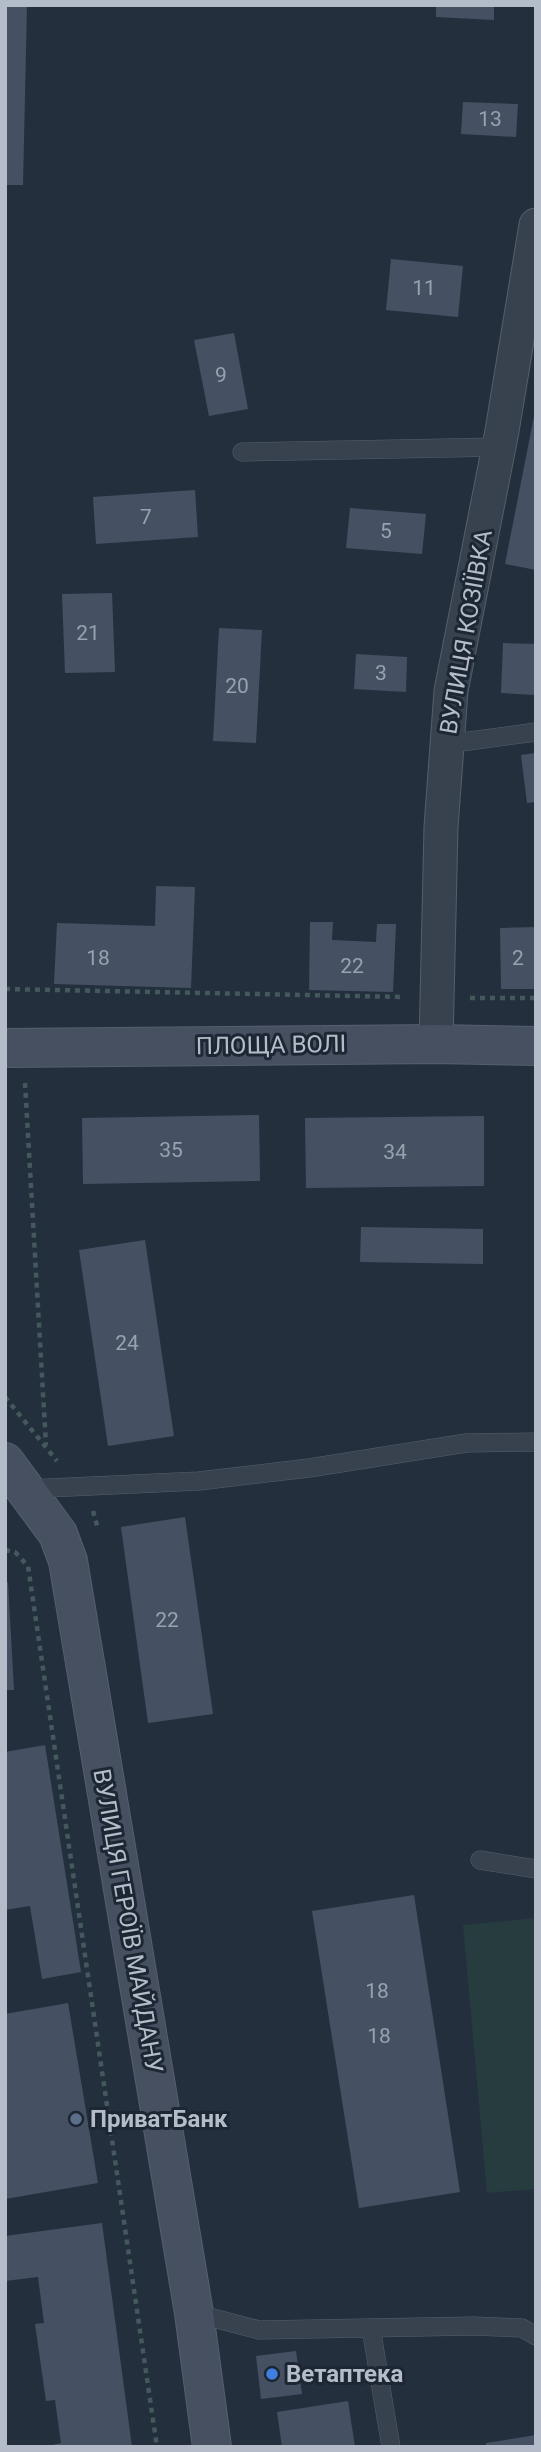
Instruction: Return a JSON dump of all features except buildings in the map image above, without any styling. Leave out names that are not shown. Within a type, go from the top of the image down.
[{"type":"main road","name":"ПЛОЩА ВОЛІ","points":[[15,1059],[436,1044],[536,1045]]},
{"type":"main road","name":"ВУЛИЦЯ ГЕРОЇВ МАЙДАНУ","points":[[16,1476],[58,1534],[68,1560],[194,2313],[212,2447]]},
{"type":"street","name":"ВУЛИЦЯ КОЗІЇВКА","points":[[436,1044],[441,827],[451,691],[499,447],[536,225]]},
{"type":"lane","points":[[242,452],[499,447]]},
{"type":"lane","points":[[447,744],[536,732]]},
{"type":"lane","points":[[16,1476],[199,1481],[309,1468],[466,1443],[536,1442]]},
{"type":"lane","points":[[480,1860],[536,1869]]},
{"type":"lane","points":[[194,2313],[260,2330],[486,2326],[522,2328],[536,2336]]},
{"type":"lane","points":[[371,2328],[391,2447]]},
{"type":"path","points":[[5,989],[536,998]]},
{"type":"path","points":[[5,1397],[46,1446],[15,1059]]},
{"type":"path","points":[[5,1550],[15,1552],[28,1566],[157,2447]]},
{"type":"green space","points":[[536,1918],[536,2189],[487,2193],[463,1925]]},
{"type":"place","name":"ПриватБанк","points":[[76,2119]]},
{"type":"place","name":"Ветаптека","points":[[272,2374]]}]
